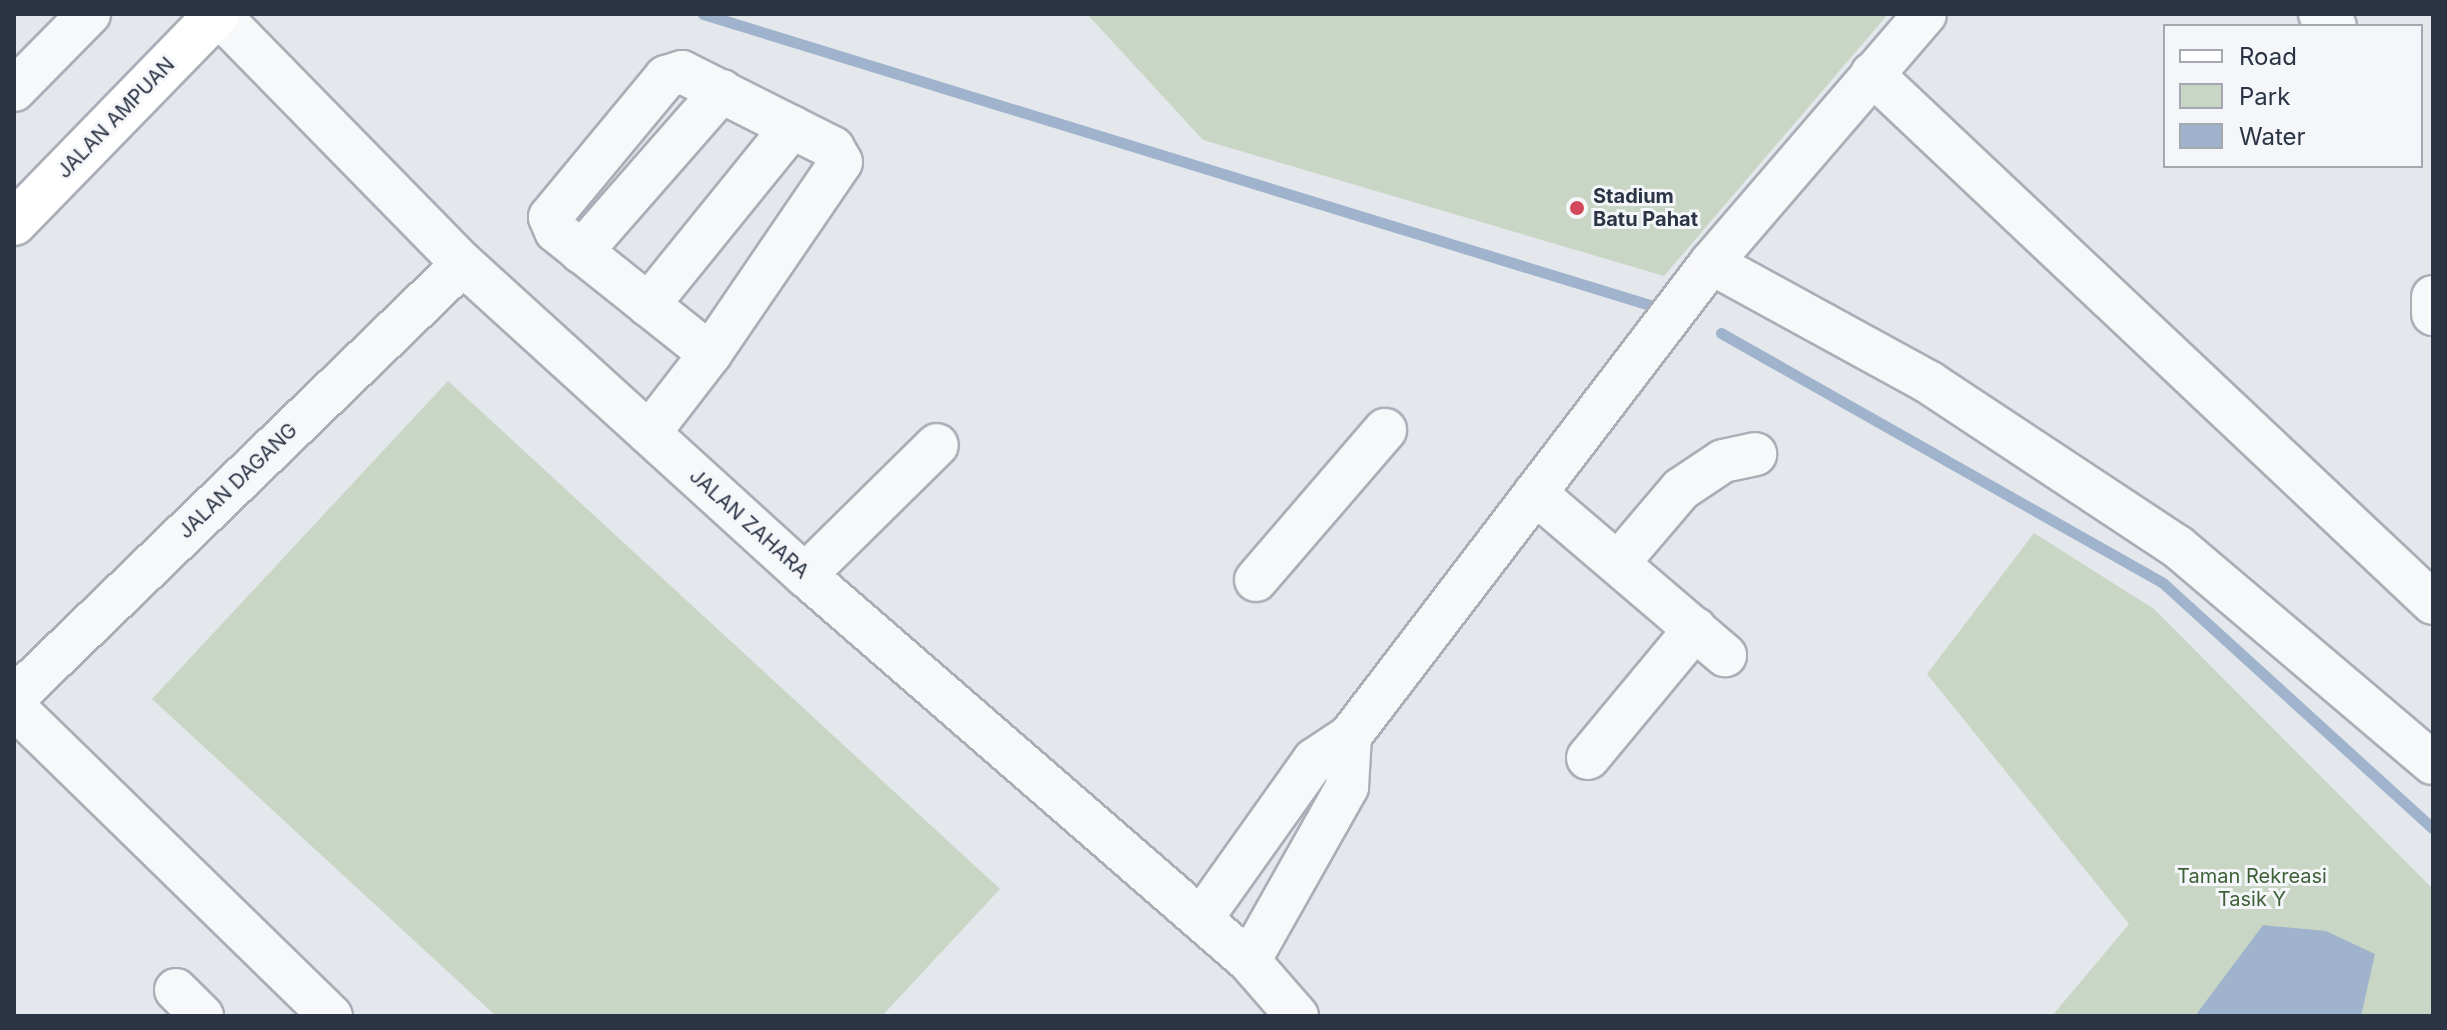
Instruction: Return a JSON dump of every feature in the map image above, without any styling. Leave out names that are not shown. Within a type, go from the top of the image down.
[{"type":"main road","name":"JALAN AMPUAN","points":[[14,223],[218,14]]},
{"type":"street","points":[[14,90],[89,14]]},
{"type":"street","name":"JALAN ZAHARA","points":[[218,14],[463,264],[805,575],[1249,961],[1297,1016]]},
{"type":"street","points":[[1201,919],[1314,760],[1350,736],[1711,263],[1925,14]]},
{"type":"street","points":[[1872,74],[2433,603]]},
{"type":"street","points":[[649,433],[710,354],[841,162],[833,148],[722,91],[581,252],[710,354]]},
{"type":"street","points":[[648,305],[792,127]]},
{"type":"street","points":[[1711,263],[1930,383],[2178,547],[2433,763]]},
{"type":"street","name":"JALAN DAGANG","points":[[14,698],[463,264]]},
{"type":"street","points":[[2433,297],[2433,314]]},
{"type":"street","points":[[1256,580],[1385,430]]},
{"type":"street","points":[[805,575],[937,445]]},
{"type":"street","points":[[1618,563],[1681,489],[1723,461],[1755,454]]},
{"type":"street","points":[[1535,493],[1710,642],[1588,758]]},
{"type":"street","points":[[14,707],[331,1016]]},
{"type":"street","points":[[1249,961],[1347,787],[1350,736]]},
{"type":"green space","name":"Stadium Batu Pahat","points":[[1087,14],[1888,14],[1664,276],[1203,140]]},
{"type":"green space","points":[[448,381],[1000,889],[882,1016],[496,1016],[152,699]]},
{"type":"green space","name":"Taman Rekreasi Tasik Y","points":[[2034,533],[2154,609],[2433,889],[2433,1016],[2052,1016],[2129,924],[1927,674]]},
{"type":"water","points":[[2263,925],[2326,931],[2375,954],[2361,1016],[2195,1016]]},
{"type":"waterway","points":[[703,14],[1653,306]]},
{"type":"waterway","points":[[1721,333],[2163,583],[2433,829]]},
{"type":"place","name":"Stadium Batu Pahat","points":[[1577,208]]}]
